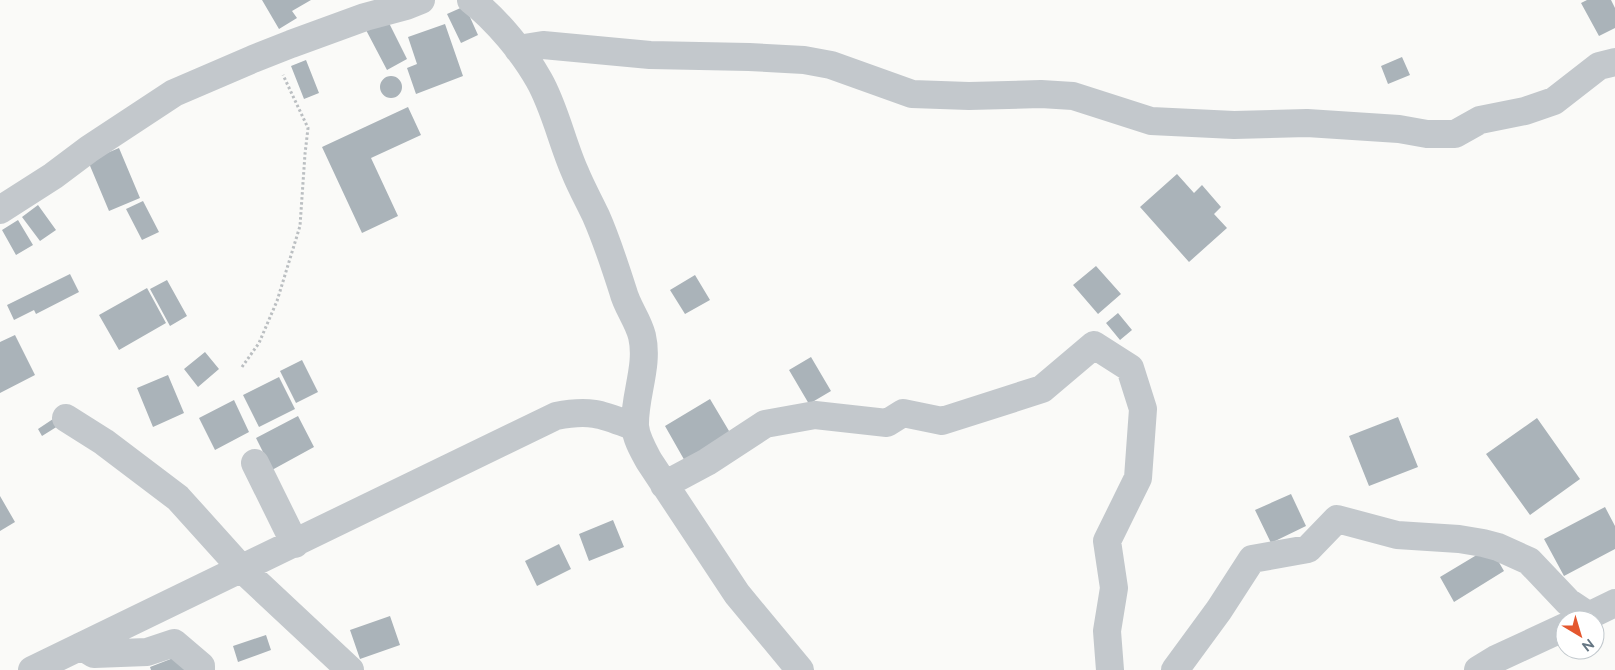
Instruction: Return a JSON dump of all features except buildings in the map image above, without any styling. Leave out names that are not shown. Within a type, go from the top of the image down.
[{"type":"street","points":[[0,210],[174,93],[271,52],[365,17],[421,0]]},
{"type":"street","points":[[471,0],[487,12],[518,49],[540,81],[574,171],[596,216],[613,258],[623,294],[642,336],[644,352],[637,398],[635,428],[649,461],[737,594],[800,670]]},
{"type":"street","points":[[518,49],[543,45],[650,55],[749,56],[804,60],[831,65],[912,94],[969,96],[1041,94],[1073,96],[1151,121],[1234,125],[1307,122],[1399,129],[1427,134],[1455,134],[1480,120],[1525,111],[1554,101],[1599,66],[1615,62]]},
{"type":"street","points":[[664,485],[707,462],[765,424],[815,414],[888,423],[903,413],[942,421],[1042,389],[1094,345],[1130,368],[1143,409],[1138,478],[1107,541],[1114,588],[1107,631],[1110,670]]},
{"type":"street","points":[[32,670],[556,416],[587,412],[606,416],[635,428]]},
{"type":"street","points":[[66,418],[104,442],[178,498],[242,569],[350,670]]},
{"type":"street","points":[[256,463],[295,544]]},
{"type":"street","points":[[1175,670],[1219,610],[1252,559],[1308,549],[1338,519],[1397,535],[1458,539],[1498,547],[1529,561],[1568,602],[1572,610]]},
{"type":"street","points":[[1601,610],[1615,603]]},
{"type":"street","points":[[1478,670],[1496,659],[1555,632]]},
{"type":"street","points":[[81,646],[94,654],[147,652],[174,643],[201,666],[201,670]]},
{"type":"path","points":[[242,367],[259,343],[277,301],[300,226],[304,154],[308,128],[271,52]]}]
